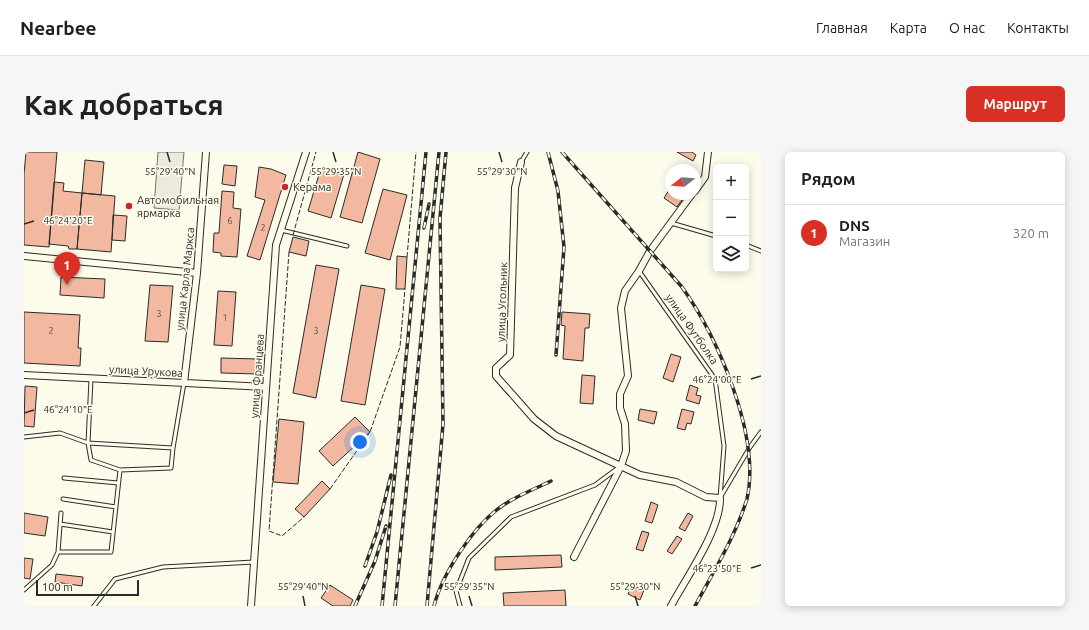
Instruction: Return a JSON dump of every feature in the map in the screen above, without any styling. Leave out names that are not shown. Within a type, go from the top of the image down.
[{"type":"street","name":"улица Карла Маркса","points":[[184,383],[197,273],[206,152]]},
{"type":"street","name":"улица Францева","points":[[251,606],[276,245],[306,152]]},
{"type":"street","points":[[701,182],[705,177],[708,152]]},
{"type":"street","name":"улица Угольник","points":[[521,162],[515,188],[510,355],[496,368],[496,376],[534,419],[556,436],[640,476],[676,482],[706,497],[720,498]]},
{"type":"street","points":[[574,557],[621,466],[626,451],[625,424],[620,408],[620,394],[628,376],[621,308],[626,291],[640,271],[650,251],[688,200]]},
{"type":"street","points":[[24,256],[197,273]]},
{"type":"street","name":"улица Урукова","points":[[24,375],[266,387]]},
{"type":"street","name":"улица Футболка","points":[[671,606],[716,525],[721,509],[720,498]]},
{"type":"lane","points":[[521,162],[527,152]]},
{"type":"lane","points":[[671,223],[713,235]]},
{"type":"lane","points":[[281,230],[347,246]]},
{"type":"lane","points":[[749,247],[761,251]]},
{"type":"lane","name":"улица Футболка","points":[[640,271],[715,378],[724,446],[720,498]]},
{"type":"lane","points":[[91,379],[88,443],[91,460],[120,470],[171,468],[184,383]]},
{"type":"lane","points":[[720,498],[750,447],[761,432]]},
{"type":"lane","points":[[24,437],[60,434],[88,443],[173,448]]},
{"type":"lane","points":[[460,606],[456,591],[469,558],[511,518],[595,485],[621,466]]},
{"type":"lane","points":[[58,552],[111,552],[120,470]]},
{"type":"lane","points":[[64,478],[118,483]]},
{"type":"lane","points":[[63,499],[116,507]]},
{"type":"lane","points":[[24,590],[52,565],[58,552],[60,513]]},
{"type":"lane","points":[[60,524],[113,532]]},
{"type":"lane","points":[[94,606],[115,579],[163,567],[254,562]]},
{"type":"shaded area","points":[[158,152],[184,152],[179,210],[154,208]]},
{"type":"building","points":[[26,152],[57,152],[49,247],[24,245],[24,174]]},
{"type":"building","points":[[358,152],[380,159],[362,223],[340,217]]},
{"type":"building","points":[[677,152],[692,152],[696,155],[693,161]]},
{"type":"building","points":[[85,160],[104,162],[101,195],[82,193]]},
{"type":"building","points":[[224,165],[237,166],[235,186],[222,184]]},
{"type":"building","points":[[259,167],[271,169],[286,175],[260,260],[247,256],[265,200],[255,197]]},
{"type":"building","points":[[321,168],[344,174],[331,218],[308,211]]},
{"type":"building","points":[[54,182],[64,183],[63,191],[82,193],[77,249],[69,249],[68,246],[49,244]]},
{"type":"building","points":[[383,189],[407,195],[390,260],[365,253]]},
{"type":"building","points":[[222,191],[234,192],[233,208],[241,209],[237,257],[221,256],[221,253],[213,252],[214,233],[219,233]]},
{"type":"building","points":[[82,193],[115,196],[111,252],[77,249]]},
{"type":"building","points":[[667,200],[682,200],[677,207]]},
{"type":"building","points":[[113,215],[127,216],[125,241],[112,240]]},
{"type":"building","points":[[293,237],[309,241],[306,256],[289,252]]},
{"type":"building","points":[[397,256],[407,257],[405,289],[396,289]]},
{"type":"building","points":[[316,265],[339,269],[316,398],[293,393]]},
{"type":"building","points":[[61,277],[105,279],[104,298],[60,295]]},
{"type":"building","points":[[150,285],[173,286],[168,342],[145,341]]},
{"type":"building","points":[[361,285],[385,289],[365,405],[341,401]]},
{"type":"building","points":[[218,291],[236,292],[232,346],[214,345]]},
{"type":"building","points":[[24,312],[80,315],[78,348],[81,348],[80,366],[24,363]]},
{"type":"building","points":[[562,312],[590,314],[589,328],[585,328],[583,361],[563,359],[565,326],[561,325]]},
{"type":"building","points":[[671,354],[681,357],[673,382],[663,378]]},
{"type":"building","points":[[221,358],[258,359],[258,374],[221,373]]},
{"type":"building","points":[[582,375],[595,376],[593,404],[580,403]]},
{"type":"building","points":[[690,385],[698,388],[696,395],[701,396],[699,404],[686,400]]},
{"type":"building","points":[[25,386],[37,387],[34,427],[24,426]]},
{"type":"building","points":[[640,409],[657,412],[654,424],[638,420]]},
{"type":"building","points":[[682,409],[694,412],[691,424],[687,423],[685,430],[677,428]]},
{"type":"building","points":[[355,417],[370,432],[333,466],[319,451]]},
{"type":"building","points":[[279,419],[304,422],[298,484],[273,482]]},
{"type":"building","points":[[322,481],[330,489],[304,517],[295,509]]},
{"type":"building","points":[[651,502],[658,505],[652,523],[645,521]]},
{"type":"building","points":[[24,513],[48,517],[45,536],[24,533]]},
{"type":"building","points":[[688,513],[693,516],[685,531],[679,528]]},
{"type":"building","points":[[642,531],[649,533],[643,551],[636,549]]},
{"type":"building","points":[[677,536],[682,539],[672,554],[667,551]]},
{"type":"building","points":[[561,555],[562,567],[495,570],[495,557]]},
{"type":"building","points":[[24,558],[33,559],[30,579],[24,578]]},
{"type":"building","points":[[56,574],[83,577],[82,586],[55,582]]},
{"type":"building","points":[[330,585],[353,600],[350,606],[333,606],[321,598]]},
{"type":"building","points":[[632,585],[644,590],[640,600],[628,594]]},
{"type":"building","points":[[565,590],[566,606],[504,606],[503,593]]},
{"type":"railway","points":[[382,606],[426,152]]},
{"type":"railway","points":[[395,606],[439,152]]},
{"type":"railway","points":[[427,606],[443,424],[440,218],[446,152]]},
{"type":"railway","points":[[548,152],[558,191],[564,247],[556,355]]},
{"type":"railway","points":[[562,152],[682,287],[696,308],[722,360],[733,388],[742,418],[748,446],[750,474],[747,499],[736,527],[717,567],[695,606]]},
{"type":"railway","points":[[424,228],[429,204]]},
{"type":"railway","points":[[365,566],[377,532],[391,475]]},
{"type":"railway","points":[[434,606],[444,580],[460,551],[491,514],[507,502],[551,481]]},
{"type":"railway","points":[[355,606],[375,561],[386,526]]},
{"type":"fence","points":[[293,235],[316,152]]},
{"type":"fence","points":[[407,257],[416,152]]},
{"type":"fence","points":[[289,252],[269,531],[282,536],[304,517]]},
{"type":"fence","points":[[330,489],[370,432],[400,347],[405,289]]},
{"type":"place","name":"Керама","points":[[285,187]]},
{"type":"place","name":"Автомобильная ярмарка","points":[[129,206]]},
{"type":"place","name":"DNS","points":[[67,285]]}]
